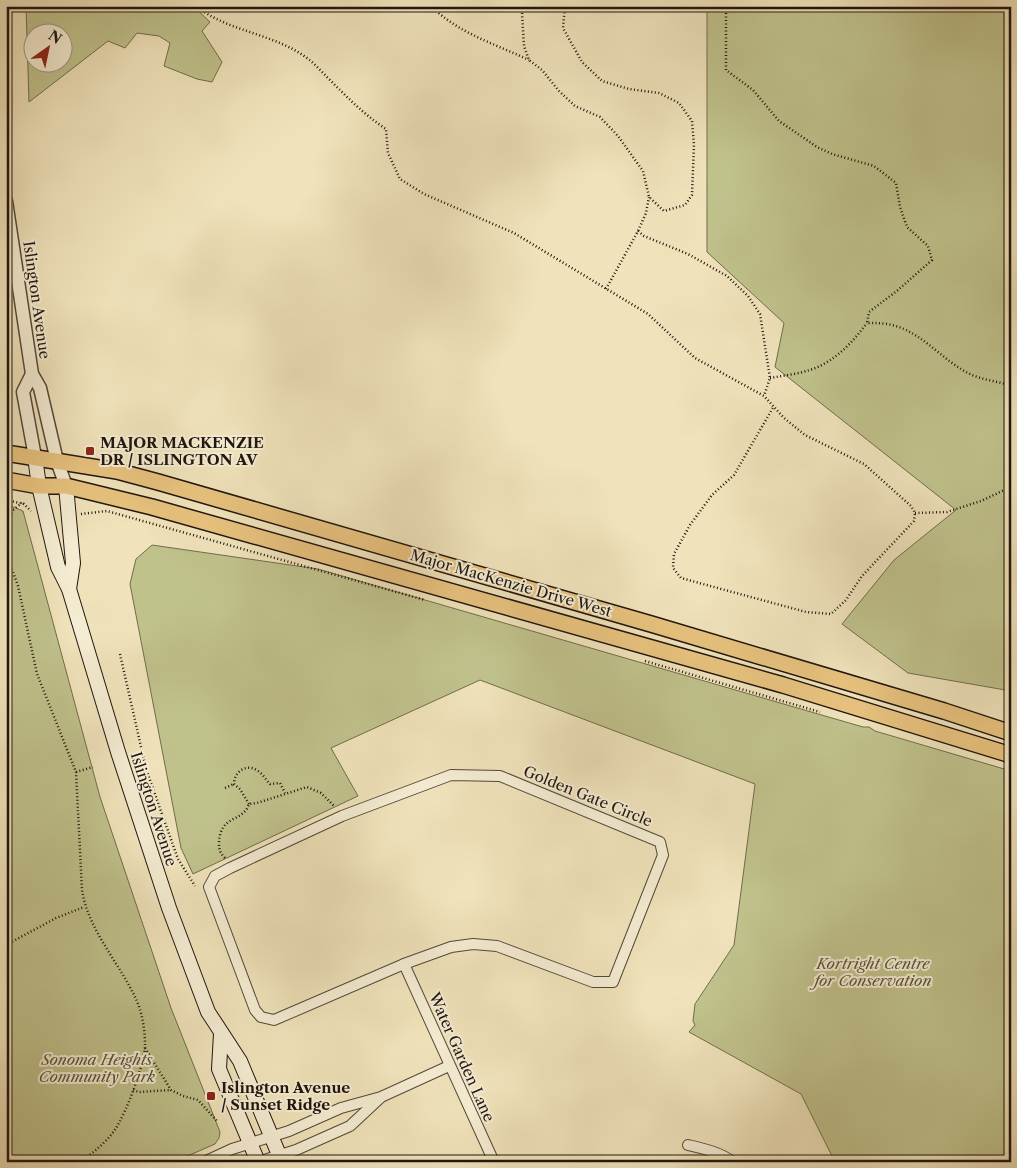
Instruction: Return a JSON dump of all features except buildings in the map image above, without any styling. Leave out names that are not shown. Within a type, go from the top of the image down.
[{"type":"main road","name":"Major MacKenzie Drive West","points":[[6,453],[117,471],[158,482],[651,624],[944,711],[1011,733]]},
{"type":"main road","name":"Islington Avenue","points":[[35,457],[39,486],[58,567],[69,589],[118,752],[166,899],[208,1012],[240,1061],[281,1158]]},
{"type":"main road","name":"Major MacKenzie Drive West","points":[[6,480],[39,486],[66,486],[152,507],[783,685],[1011,755]]},
{"type":"main road","name":"Islington Avenue","points":[[66,486],[73,563],[69,589]]},
{"type":"main road","points":[[221,1034],[219,1069],[258,1162]]},
{"type":"street","name":"Islington Avenue","points":[[6,201],[32,374],[40,388],[57,461],[66,486]]},
{"type":"street","name":"Islington Avenue","points":[[32,374],[23,392],[35,457]]},
{"type":"street","name":"Golden Gate Circle","points":[[451,775],[500,776],[660,842],[663,855],[612,982],[593,982],[497,946],[473,944],[451,946],[404,964],[274,1020],[261,1018],[255,1010],[209,888],[215,876],[342,816],[451,775]]},
{"type":"street","name":"Water Garden Lane","points":[[404,964],[494,1162]]},
{"type":"street","points":[[204,1162],[232,1149],[289,1131],[341,1108],[380,1097],[449,1066]]},
{"type":"street","points":[[258,1162],[281,1158],[350,1126],[380,1097]]},
{"type":"street","points":[[688,1145],[710,1150],[733,1162]]},
{"type":"path","points":[[196,6],[205,13],[232,26],[271,39],[306,58],[370,118],[386,129],[388,153],[400,179],[424,194],[514,233],[648,314],[695,358],[764,396],[774,406],[784,418],[805,435],[864,464],[911,506],[915,513],[914,521],[862,576],[846,600],[832,614],[806,612],[681,578],[673,568],[674,554],[690,524],[712,495],[734,475],[774,406]]},
{"type":"path","points":[[431,6],[450,22],[471,35],[529,60],[542,70],[559,91],[575,106],[600,117],[618,136],[643,171],[649,197],[646,213],[606,289]]},
{"type":"path","points":[[523,6],[524,46],[529,60]]},
{"type":"path","points":[[565,6],[563,28],[582,62],[602,81],[629,89],[659,94],[679,103],[692,121],[694,145],[692,195],[685,206],[664,211],[649,197]]},
{"type":"path","points":[[726,6],[726,70],[754,90],[779,121],[817,148],[874,166],[896,182],[900,207],[907,227],[928,246],[932,260],[898,290],[868,312],[867,322],[852,343],[822,365],[798,373],[770,378]]},
{"type":"path","points":[[638,231],[644,236],[688,254],[727,276],[748,296],[760,314],[770,378],[764,396]]},
{"type":"path","points":[[867,322],[888,324],[899,328],[922,340],[970,374],[1011,386]]},
{"type":"path","points":[[915,513],[948,512],[981,501],[1011,487]]},
{"type":"path","points":[[6,500],[22,503],[33,513]]},
{"type":"path","points":[[6,522],[13,510],[22,503]]},
{"type":"path","points":[[94,514],[107,511],[432,602]]},
{"type":"path","points":[[6,560],[18,586],[37,674],[76,772],[84,907],[135,996],[144,1026],[145,1048],[134,1090],[116,1129],[80,1162]]},
{"type":"path","points":[[120,654],[146,769],[178,859],[195,886]]},
{"type":"path","points":[[638,660],[824,713]]},
{"type":"path","points":[[76,772],[93,767]]},
{"type":"path","points":[[234,784],[237,773],[242,769],[251,768],[258,770],[270,784],[280,783],[285,793]]},
{"type":"path","points":[[225,788],[234,784]]},
{"type":"path","points":[[234,784],[240,789],[249,804]]},
{"type":"path","points":[[249,804],[303,787],[311,788],[328,799],[342,816]]},
{"type":"path","points":[[225,858],[219,848],[220,832],[226,823],[246,811],[249,804]]},
{"type":"path","points":[[6,945],[56,918],[84,907]]},
{"type":"path","points":[[145,1048],[171,1090]]},
{"type":"path","points":[[134,1090],[139,1092],[171,1090],[198,1100],[217,1121]]},
{"type":"green space","points":[[26,6],[193,6],[210,22],[202,31],[222,62],[212,82],[197,79],[164,66],[170,43],[159,36],[137,33],[125,48],[108,41],[72,69],[72,22],[26,22]]},
{"type":"green space","points":[[707,6],[1011,6],[1011,691],[908,673],[842,624],[894,560],[956,510],[775,367],[784,323],[707,252]]},
{"type":"green space","points":[[28,72],[68,72],[29,102]]},
{"type":"green space","name":"Sonoma Heights Community Park","points":[[6,504],[23,511],[100,797],[171,1008],[220,1132],[215,1144],[174,1162],[6,1162]]},
{"type":"green space","name":"Kortright Centre for Conservation","points":[[152,545],[318,569],[863,727],[869,727],[875,731],[1011,771],[1011,1162],[835,1162],[801,1094],[689,1032],[695,1025],[693,1021],[695,1004],[734,945],[755,784],[480,680],[331,748],[358,796],[193,874],[181,848],[130,584],[136,559]]},
{"type":"place","name":"MAJOR MACKENZIE DR / ISLINGTON AV","points":[[90,451]]},
{"type":"place","name":"Islington Avenue / Sunset Ridge","points":[[211,1096]]}]
